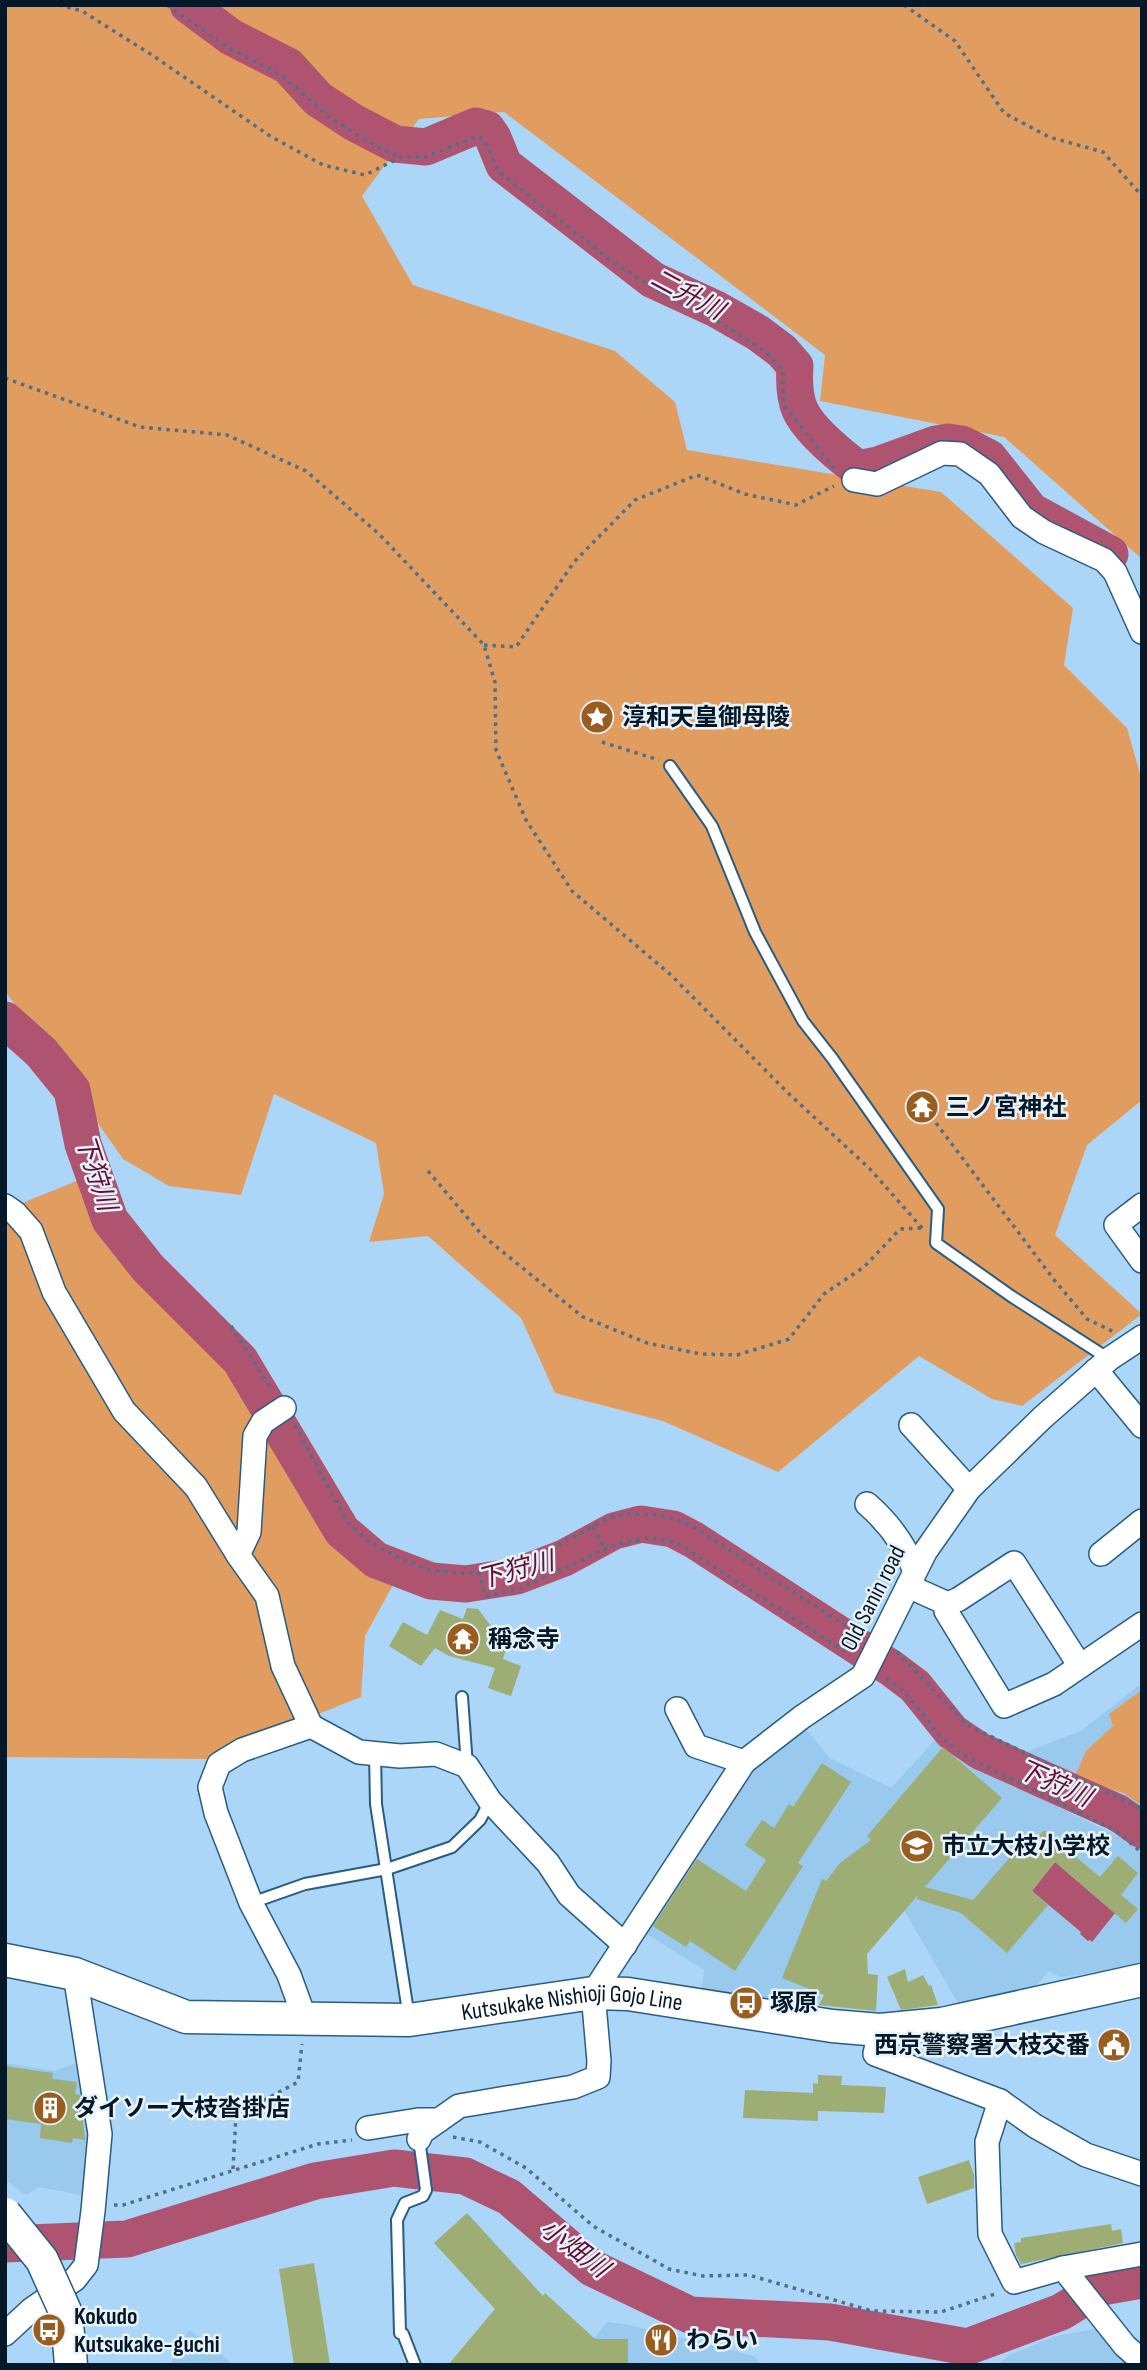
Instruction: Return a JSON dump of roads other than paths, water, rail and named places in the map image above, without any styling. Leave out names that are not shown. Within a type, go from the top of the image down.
[{"type":"main road","name":"Kutsukake Nishioji Gojo Line","points":[[5,1960],[75,1974],[186,2017],[409,2020],[593,1993],[628,1994],[832,2026],[880,2030],[942,2024],[1142,1980]]},
{"type":"main road","points":[[5,2214],[42,2260],[65,2311],[70,2353]]},
{"type":"street","points":[[854,480],[877,484],[942,453],[960,454],[989,474],[1022,517],[1044,532],[1104,560],[1115,572],[1142,632]]},
{"type":"street","points":[[1142,1205],[1116,1225],[1142,1261]]},
{"type":"street","points":[[5,1206],[31,1231],[54,1292],[124,1411],[196,1487],[267,1596],[283,1666],[311,1726],[359,1752],[400,1756],[436,1754],[467,1766],[490,1801],[548,1863],[569,1895],[625,1945]]},
{"type":"street","name":"Old Sanin road","points":[[593,1993],[744,1762],[802,1717],[863,1676],[925,1552],[969,1489],[1102,1364],[1138,1340]]},
{"type":"street","points":[[1102,1364],[1142,1426]]},
{"type":"street","points":[[238,1555],[249,1531],[255,1436],[263,1422],[283,1409]]},
{"type":"street","points":[[911,1425],[969,1489]]},
{"type":"street","points":[[867,1504],[884,1518],[904,1545],[912,1578],[948,1604]]},
{"type":"street","points":[[1101,1553],[1142,1521]]},
{"type":"street","points":[[1080,1666],[1014,1563],[948,1604],[946,1611],[1004,1706],[1054,1684],[1142,1624]]},
{"type":"street","points":[[677,1709],[696,1746],[744,1762]]},
{"type":"street","points":[[304,2019],[289,1975],[251,1903],[216,1813],[210,1787],[219,1764],[242,1750],[311,1726]]},
{"type":"street","points":[[5,2334],[31,2310],[75,2279],[86,2264],[100,2134],[75,1974]]},
{"type":"street","points":[[374,2125],[418,2120],[427,2130],[459,2106],[573,2087],[598,2077],[593,1993]]},
{"type":"street","points":[[880,2030],[875,2054],[1000,2101],[1035,2126],[1086,2155],[1142,2174]]},
{"type":"street","points":[[1000,2101],[987,2142],[990,2234],[1014,2283],[1142,2254]]},
{"type":"street","points":[[1066,2272],[1125,2346],[1142,2361]]},
{"type":"lane","points":[[670,766],[712,826],[755,932],[803,1021],[832,1058],[937,1209],[936,1243],[1102,1364]]},
{"type":"lane","points":[[462,1697],[467,1766]]},
{"type":"lane","points":[[375,1754],[376,1804],[409,2020]]},
{"type":"lane","points":[[251,1903],[305,1884],[387,1870],[452,1847],[481,1820],[490,1801]]},
{"type":"lane","points":[[415,2365],[403,2334],[400,2333],[397,2220],[405,2203],[423,2196],[426,2190],[427,2130]]},
{"type":"waterway","name":"二升川","points":[[188,5],[231,37],[288,66],[318,99],[353,122],[395,144],[426,147],[476,126],[487,129],[504,165],[653,280],[716,309],[758,333],[782,351],[795,366],[796,394],[804,418],[826,442],[858,469],[878,465],[936,444],[962,444],[989,458],[1031,511],[1110,554]]},
{"type":"waterway","name":"下狩川","points":[[5,1020],[41,1052],[72,1090],[83,1144],[110,1220],[148,1268],[240,1360],[342,1531],[376,1560],[431,1581],[466,1584],[517,1576],[564,1558],[614,1531],[641,1524],[673,1529],[891,1668],[915,1686],[952,1732],[980,1751],[1118,1813],[1142,1830]]},
{"type":"waterway","name":"小畑川","points":[[5,2244],[127,2239],[315,2181],[394,2168],[465,2176],[509,2197],[592,2268],[690,2315],[830,2322],[967,2347],[1061,2312],[1102,2287],[1142,2280]]},
{"type":"place","name":"淳和天皇御母陵","points":[[597,717]]},
{"type":"place","name":"三ノ宮神社","points":[[922,1107]]},
{"type":"place","name":"稱念寺","points":[[463,1639]]},
{"type":"place","name":"市立大枝小学校","points":[[917,1846]]},
{"type":"place","name":"塚原","points":[[746,2003]]},
{"type":"place","name":"西京警察署大枝交番","points":[[1114,2045]]},
{"type":"place","name":"ダイソー大枝沓掛店","points":[[50,2108]]},
{"type":"place","name":"Kokudo Kutsukake-guchi","points":[[49,2330]]},
{"type":"place","name":"わらい","points":[[661,2340]]}]
